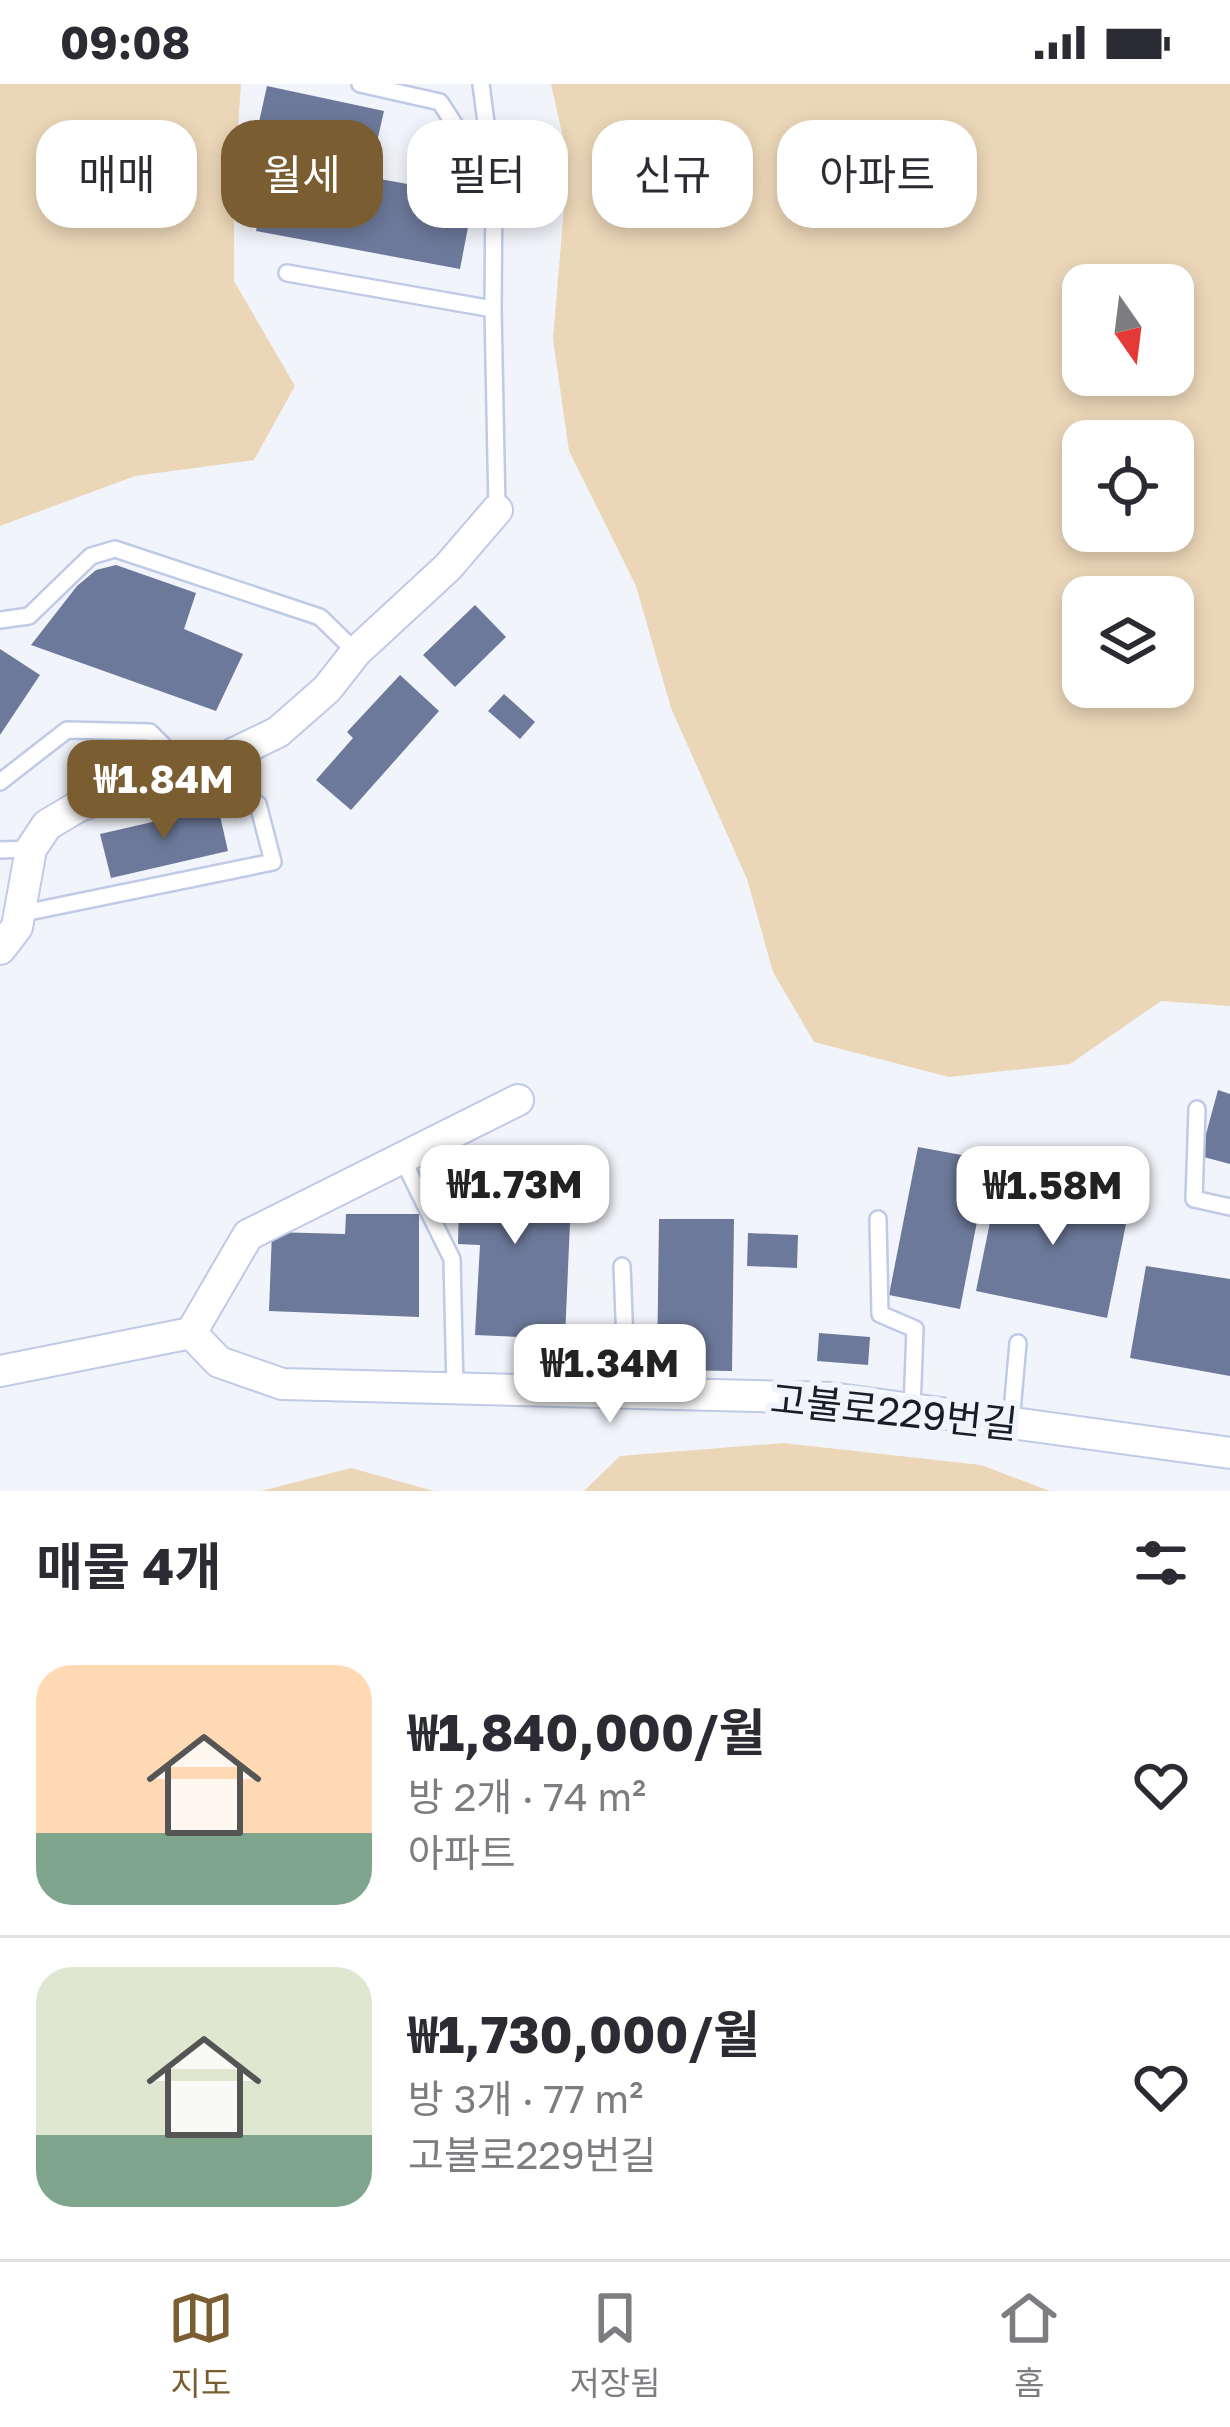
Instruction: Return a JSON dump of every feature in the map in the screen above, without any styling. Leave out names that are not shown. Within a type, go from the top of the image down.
[{"type":"street","points":[[0,949],[20,914],[15,849],[79,806],[222,759],[278,732],[448,568],[497,510]]},
{"type":"street","points":[[0,1371],[191,1334],[248,1235],[518,1100]]},
{"type":"street","name":"고불로229번길","points":[[191,1334],[219,1362],[282,1384],[831,1397],[1230,1453]]},
{"type":"lane","points":[[361,84],[440,102],[452,120]]},
{"type":"lane","points":[[481,84],[486,120]]},
{"type":"lane","points":[[494,228],[497,510]]},
{"type":"lane","points":[[286,273],[493,309]]},
{"type":"lane","points":[[0,620],[29,616],[91,556],[115,549],[320,616],[356,652]]},
{"type":"lane","points":[[0,782],[68,730],[150,732],[188,770]]},
{"type":"lane","points":[[20,914],[273,862],[258,804]]},
{"type":"lane","points":[[1197,1109],[1194,1199],[1230,1207]]},
{"type":"lane","points":[[402,1158],[452,1259],[455,1389]]},
{"type":"lane","points":[[878,1220],[880,1314],[915,1329],[912,1409]]},
{"type":"lane","points":[[622,1266],[627,1393]]},
{"type":"lane","points":[[1011,1423],[1018,1343]]},
{"type":"shaded area","points":[[0,84],[241,84],[239,120],[221,120],[221,228],[234,228],[234,281],[295,386],[254,460],[135,476],[0,526]]},
{"type":"shaded area","points":[[551,84],[1230,84],[1230,1006],[1161,1001],[1070,1064],[949,1077],[814,1042],[773,972],[747,879],[671,708],[636,586],[569,451],[553,339],[562,228],[568,228],[568,120],[559,120]]},
{"type":"shaded area","points":[[783,1443],[981,1465],[1050,1491],[584,1491],[620,1456]]},
{"type":"shaded area","points":[[351,1468],[434,1491],[261,1491]]},
{"type":"building","points":[[267,86],[384,111],[382,120],[259,120]]},
{"type":"building","points":[[383,180],[407,184],[407,228],[468,228],[460,269],[256,231],[383,228]]},
{"type":"building","points":[[116,565],[196,593],[184,629],[243,654],[216,711],[31,645],[77,586],[96,570]]},
{"type":"building","points":[[475,605],[506,637],[455,687],[423,655]]},
{"type":"building","points":[[0,649],[40,675],[0,735]]},
{"type":"building","points":[[400,675],[439,711],[351,810],[316,780],[353,738],[347,732]]},
{"type":"building","points":[[504,694],[535,722],[520,739],[488,711]]},
{"type":"building","points":[[218,807],[228,851],[111,878],[100,834]]},
{"type":"building","points":[[1218,1090],[1230,1094],[1230,1164],[1200,1156]]},
{"type":"building","points":[[918,1147],[989,1160],[960,1309],[889,1295]]},
{"type":"building","points":[[430,1170],[572,1175],[565,1339],[475,1335],[480,1245],[458,1244],[459,1202],[429,1200]]},
{"type":"building","points":[[999,1178],[1130,1204],[1107,1318],[976,1291]]},
{"type":"building","points":[[346,1214],[419,1214],[419,1317],[269,1311],[272,1232],[345,1234]]},
{"type":"building","points":[[659,1219],[734,1219],[732,1371],[657,1370]]},
{"type":"building","points":[[748,1233],[798,1235],[797,1268],[747,1266]]},
{"type":"building","points":[[1146,1266],[1230,1279],[1230,1376],[1130,1358]]},
{"type":"building","points":[[819,1333],[870,1337],[868,1365],[817,1361]]}]
